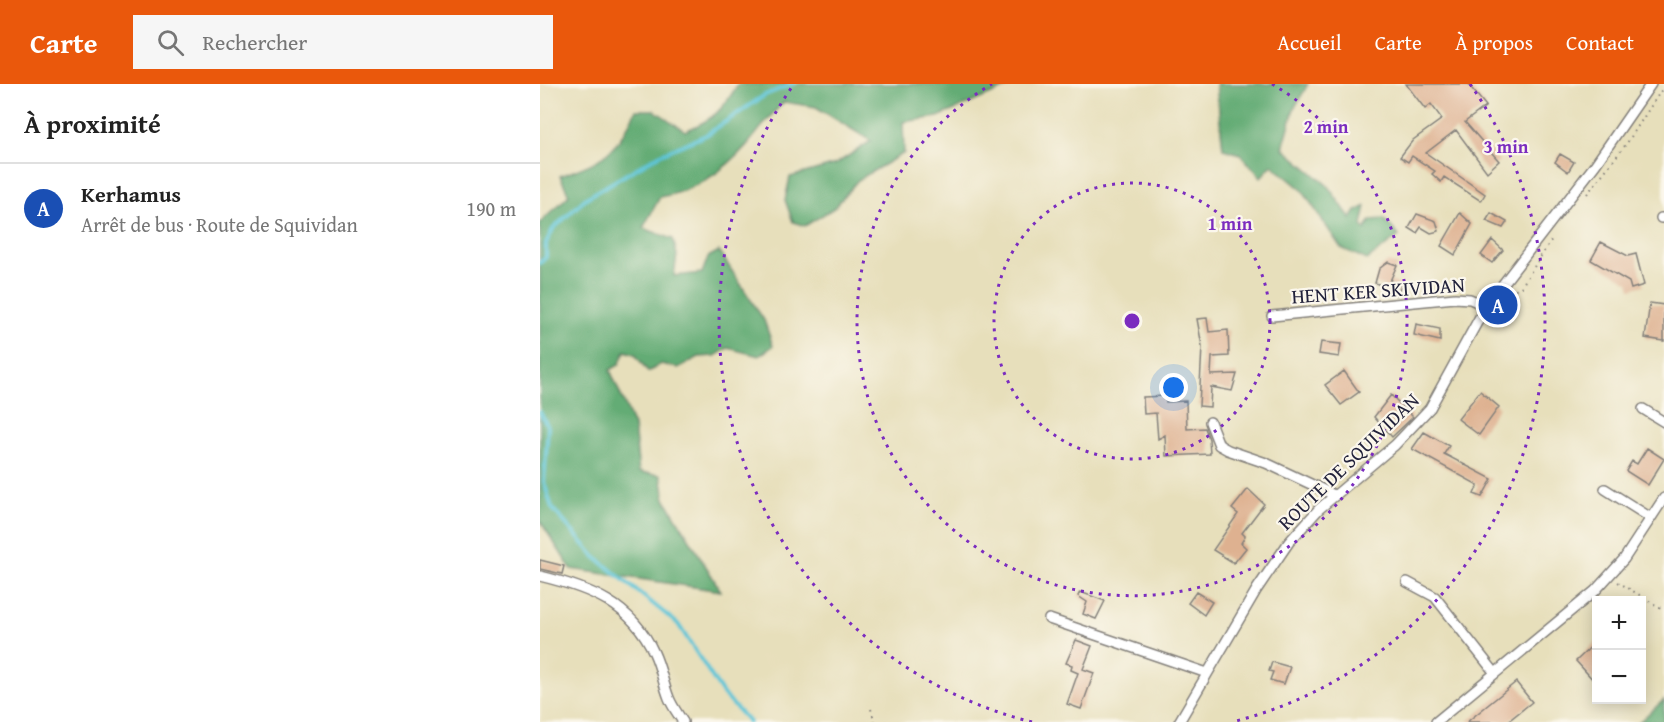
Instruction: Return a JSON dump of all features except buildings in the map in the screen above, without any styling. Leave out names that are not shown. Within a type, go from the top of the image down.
[{"type":"street","name":"ROUTE DE SQUIVIDAN","points":[[1179,722],[1278,557],[1305,523],[1334,495],[1395,445],[1430,408],[1486,306],[1595,165],[1651,84]]},
{"type":"street","name":"HENT KER SKIVIDAN","points":[[1272,316],[1455,298],[1470,299],[1486,306]]},
{"type":"street","points":[[1643,409],[1664,422]]},
{"type":"street","points":[[1210,422],[1219,445],[1266,463],[1334,495]]},
{"type":"street","points":[[1605,489],[1651,518]]},
{"type":"street","points":[[1436,722],[1609,576],[1664,498]]},
{"type":"street","points":[[540,576],[586,590],[616,604],[631,616],[654,653],[669,699],[683,722]]},
{"type":"street","points":[[1407,582],[1435,597],[1495,673]]},
{"type":"street","points":[[1049,619],[1207,673]]},
{"type":"path","points":[[1609,576],[1664,610]]},
{"type":"path","points":[[872,709],[874,722]]},
{"type":"green space","points":[[738,84],[1015,84],[938,117],[903,122],[904,153],[858,180],[834,208],[805,226],[793,222],[785,200],[790,177],[836,164],[871,141],[816,107],[784,102],[747,145],[719,171],[697,185],[660,197],[643,228],[673,239],[677,255],[674,276],[702,273],[708,257],[719,251],[764,320],[773,346],[759,356],[728,348],[715,356],[699,357],[678,368],[661,364],[648,372],[635,354],[625,351],[619,365],[610,370],[634,426],[639,472],[661,475],[665,499],[721,591],[571,569],[540,521],[540,223],[569,195],[560,176],[588,165],[607,154],[621,137],[636,110],[654,110],[685,131],[716,113]]},
{"type":"green space","points":[[1216,84],[1308,84],[1294,109],[1283,148],[1327,185],[1351,219],[1356,211],[1366,206],[1362,225],[1365,230],[1371,220],[1384,219],[1399,236],[1367,260],[1341,248],[1302,190],[1272,165],[1261,177],[1240,154],[1223,149]]},
{"type":"green space","points":[[1664,700],[1664,722],[1639,722]]},
{"type":"waterway","points":[[540,263],[546,257],[546,243],[553,229],[586,198],[661,154],[706,135],[765,95],[793,84]]},
{"type":"waterway","points":[[540,412],[548,427],[544,482],[552,508],[595,557],[678,624],[723,694],[749,722]]},
{"type":"place","name":"Kerhamus","points":[[1498,305]]}]
